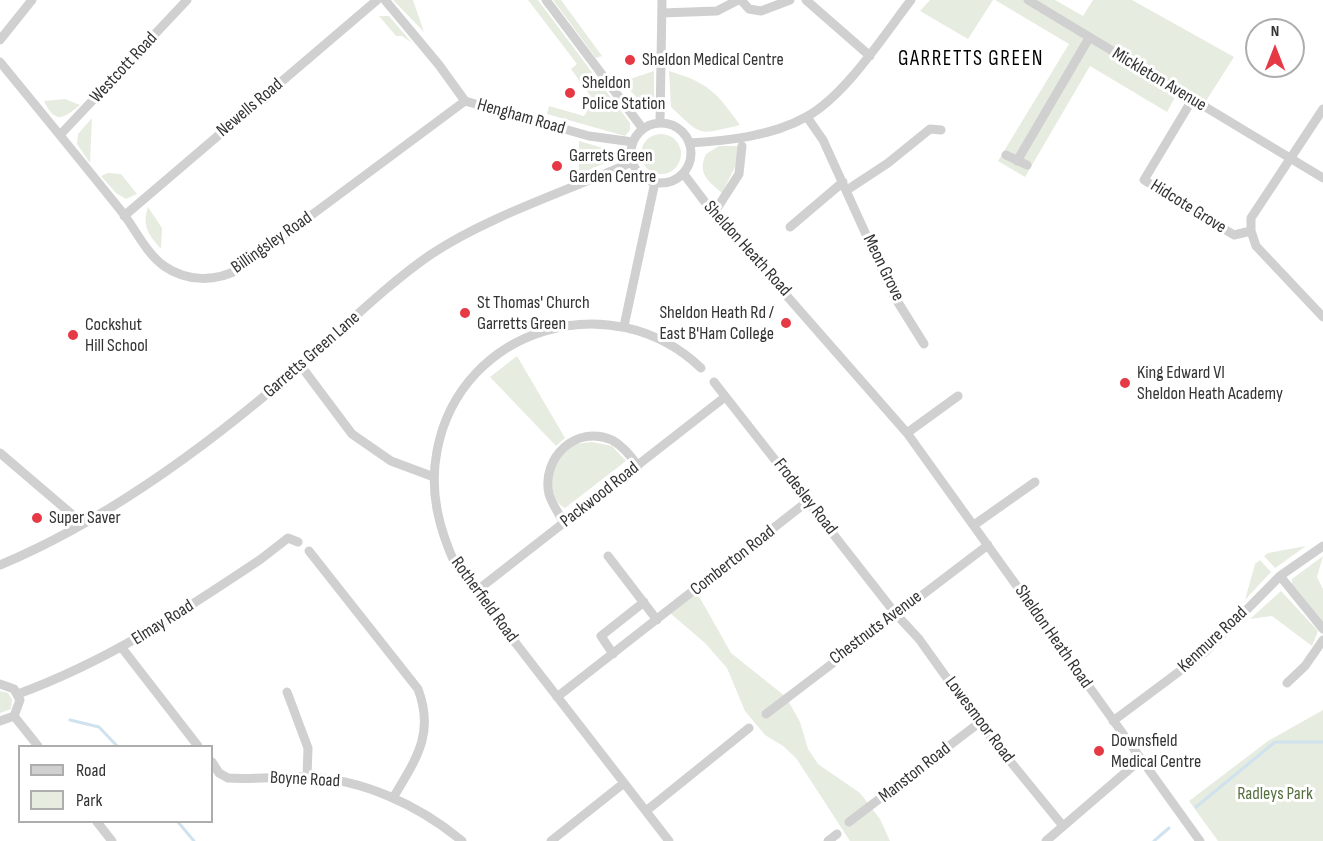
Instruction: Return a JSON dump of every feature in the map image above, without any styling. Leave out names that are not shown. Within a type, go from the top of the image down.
[{"type":"street","points":[[0,40],[32,0]]},
{"type":"street","name":"Westcott Road","points":[[60,135],[187,0]]},
{"type":"street","name":"Newells Road","points":[[124,216],[377,0]]},
{"type":"street","name":"Hengham Road","points":[[385,0],[439,64],[465,101],[590,136],[633,142]]},
{"type":"street","points":[[546,0],[643,129]]},
{"type":"street","points":[[660,123],[662,0]]},
{"type":"street","points":[[662,13],[717,11],[739,0],[749,9],[761,11],[790,0]]},
{"type":"street","points":[[806,0],[870,56]]},
{"type":"street","points":[[689,143],[744,136],[807,117],[829,99],[870,56],[910,0]]},
{"type":"street","name":"Mickleton Avenue","points":[[1028,0],[1323,178]]},
{"type":"street","points":[[1017,161],[1089,38]]},
{"type":"street","name":"Billingsley Road","points":[[0,62],[124,216],[151,254],[178,274],[208,278],[230,273],[465,101]]},
{"type":"street","name":"Hidcote Grove","points":[[1192,100],[1144,180],[1234,236],[1251,231]]},
{"type":"street","points":[[1323,109],[1251,218],[1251,231],[1256,246],[1323,317]]},
{"type":"street","name":"Meon Grove","points":[[807,117],[823,140],[894,296],[924,344]]},
{"type":"street","points":[[660,123],[679,129],[689,143],[690,158],[683,173],[667,182],[655,182],[643,177],[632,162],[633,142],[643,129],[660,123]]},
{"type":"street","points":[[790,227],[845,186],[888,164],[930,125],[941,130]]},
{"type":"street","points":[[714,213],[739,174],[742,146]]},
{"type":"street","points":[[1006,155],[1027,165]]},
{"type":"street","name":"Garretts Green Lane","points":[[0,565],[82,523],[210,438],[301,366],[385,291],[432,254],[483,226],[632,162]]},
{"type":"street","name":"Sheldon Heath Road","points":[[683,173],[714,213],[906,434],[974,525],[1200,841]]},
{"type":"street","points":[[624,326],[655,182]]},
{"type":"street","name":"Rotherfield Road","points":[[669,841],[456,566],[443,538],[435,507],[434,477],[436,452],[452,408],[474,377],[508,347],[546,330],[573,324],[599,323],[624,326],[659,338],[682,351],[702,368]]},
{"type":"street","points":[[301,366],[352,434],[391,461],[434,477]]},
{"type":"street","name":"Frodesley Road","points":[[714,382],[895,614]]},
{"type":"street","points":[[906,434],[958,396]]},
{"type":"street","name":"Packwood Road","points":[[475,592],[725,398]]},
{"type":"street","points":[[564,523],[553,505],[548,486],[553,459],[561,448],[584,438],[603,438],[619,445],[638,466]]},
{"type":"street","points":[[0,453],[82,523]]},
{"type":"street","points":[[974,525],[1035,482]]},
{"type":"street","name":"Comberton Road","points":[[557,697],[808,501]]},
{"type":"street","name":"Elmay Road","points":[[18,694],[60,679],[122,648],[261,559],[281,542],[288,538],[298,542]]},
{"type":"street","name":"Chestnuts Avenue","points":[[766,714],[988,545]]},
{"type":"street","name":"Kenmure Road","points":[[1113,721],[1204,653],[1280,576],[1323,546]]},
{"type":"street","points":[[309,551],[418,689],[425,709],[425,733],[415,761],[393,798]]},
{"type":"street","points":[[608,556],[657,620]]},
{"type":"street","points":[[1280,576],[1323,629]]},
{"type":"street","points":[[613,654],[601,636],[644,602]]},
{"type":"street","name":"Lowesmoor Road","points":[[895,614],[919,639],[979,723],[1063,826]]},
{"type":"street","points":[[1287,683],[1305,666],[1323,640]]},
{"type":"street","points":[[122,648],[196,745]]},
{"type":"street","points":[[0,684],[9,685],[18,694],[20,706],[14,716],[0,721]]},
{"type":"street","points":[[286,692],[309,748],[307,777]]},
{"type":"street","points":[[14,716],[36,745]]},
{"type":"street","name":"Manston Road","points":[[849,822],[979,723]]},
{"type":"street","points":[[646,811],[749,728]]},
{"type":"street","points":[[1046,841],[1140,760]]},
{"type":"street","name":"Boyne Road","points":[[213,763],[228,778],[307,777],[341,780],[393,798],[462,841]]},
{"type":"street","points":[[551,841],[624,783]]},
{"type":"street","points":[[98,823],[112,841]]},
{"type":"street","points":[[828,841],[837,834]]},
{"type":"green space","points":[[393,0],[413,0],[424,32]]},
{"type":"green space","points":[[528,0],[538,0],[630,123],[630,130],[625,136],[547,114],[549,106],[584,116],[594,101],[571,69],[577,64]]},
{"type":"green space","points":[[553,0],[561,0],[602,56],[596,58]]},
{"type":"green space","points":[[930,0],[993,0],[968,39],[920,11]]},
{"type":"green space","points":[[995,0],[1055,0],[1083,16],[1093,0],[1132,0],[1234,57],[1206,101],[1181,86],[1167,112],[1090,66],[1025,177],[998,161],[1069,44]]},
{"type":"green space","points":[[379,16],[389,16],[412,43],[402,36],[396,36]]},
{"type":"green space","points":[[654,71],[654,109],[651,111],[621,82]]},
{"type":"green space","points":[[669,71],[694,80],[710,90],[740,125],[708,132],[696,129],[689,124],[671,107]]},
{"type":"green space","points":[[65,99],[80,105],[69,114],[60,117],[52,113],[44,101]]},
{"type":"green space","points":[[92,118],[90,163],[77,144],[78,134]]},
{"type":"green space","points":[[661,134],[675,140],[681,154],[675,168],[661,174],[647,168],[641,154],[647,140]]},
{"type":"green space","points":[[579,141],[617,152],[617,158],[579,174]]},
{"type":"green space","points":[[719,146],[739,146],[736,165],[722,193],[703,172],[706,154]]},
{"type":"green space","points":[[108,173],[121,174],[137,194],[126,199],[116,193],[101,176]]},
{"type":"green space","points":[[148,207],[162,228],[161,249],[147,230]]},
{"type":"green space","points":[[517,356],[565,438],[556,446],[490,377]]},
{"type":"green space","points":[[592,442],[612,446],[626,461],[565,508],[559,503],[553,489],[552,480],[557,463],[572,446]]},
{"type":"green space","points":[[1306,546],[1275,568],[1264,556],[1268,553]]},
{"type":"green space","points":[[1323,556],[1317,577],[1323,589],[1323,623],[1292,584],[1292,579]]},
{"type":"green space","points":[[1260,560],[1271,572],[1245,600],[1255,564]]},
{"type":"green space","points":[[696,591],[731,653],[786,697],[800,722],[808,749],[818,764],[860,793],[880,819],[890,841],[850,841],[796,758],[783,746],[765,735],[745,711],[727,668],[705,643],[670,613]]},
{"type":"green space","points":[[1281,591],[1318,631],[1312,646],[1272,616],[1250,619]]},
{"type":"green space","points":[[0,691],[8,693],[12,699],[11,709],[0,713]]},
{"type":"green space","name":"Radleys Park","points":[[1323,710],[1323,841],[1218,841],[1189,801],[1268,741]]},
{"type":"waterway","points":[[70,720],[99,727],[116,745]]},
{"type":"waterway","points":[[1196,807],[1275,742],[1323,742]]},
{"type":"waterway","points":[[179,823],[194,841]]},
{"type":"waterway","points":[[1154,841],[1169,828]]},
{"type":"place","name":"Sheldon Medical Centre","points":[[630,60]]},
{"type":"place","name":"Sheldon Police Station","points":[[570,93]]},
{"type":"place","name":"Garrets Green Garden Centre","points":[[557,166]]},
{"type":"place","name":"St Thomas' Church Garretts Green","points":[[465,313]]},
{"type":"place","name":"Sheldon Heath Rd / East B'Ham College","points":[[786,323]]},
{"type":"place","name":"Cockshut Hill School","points":[[73,335]]},
{"type":"place","name":"King Edward VI Sheldon Heath Academy","points":[[1125,383]]},
{"type":"place","name":"Super Saver","points":[[37,518]]},
{"type":"place","name":"Downsfield Medical Centre","points":[[1099,751]]},
{"type":"district","name":"GARRETTS GREEN","points":[[971,60]]}]
